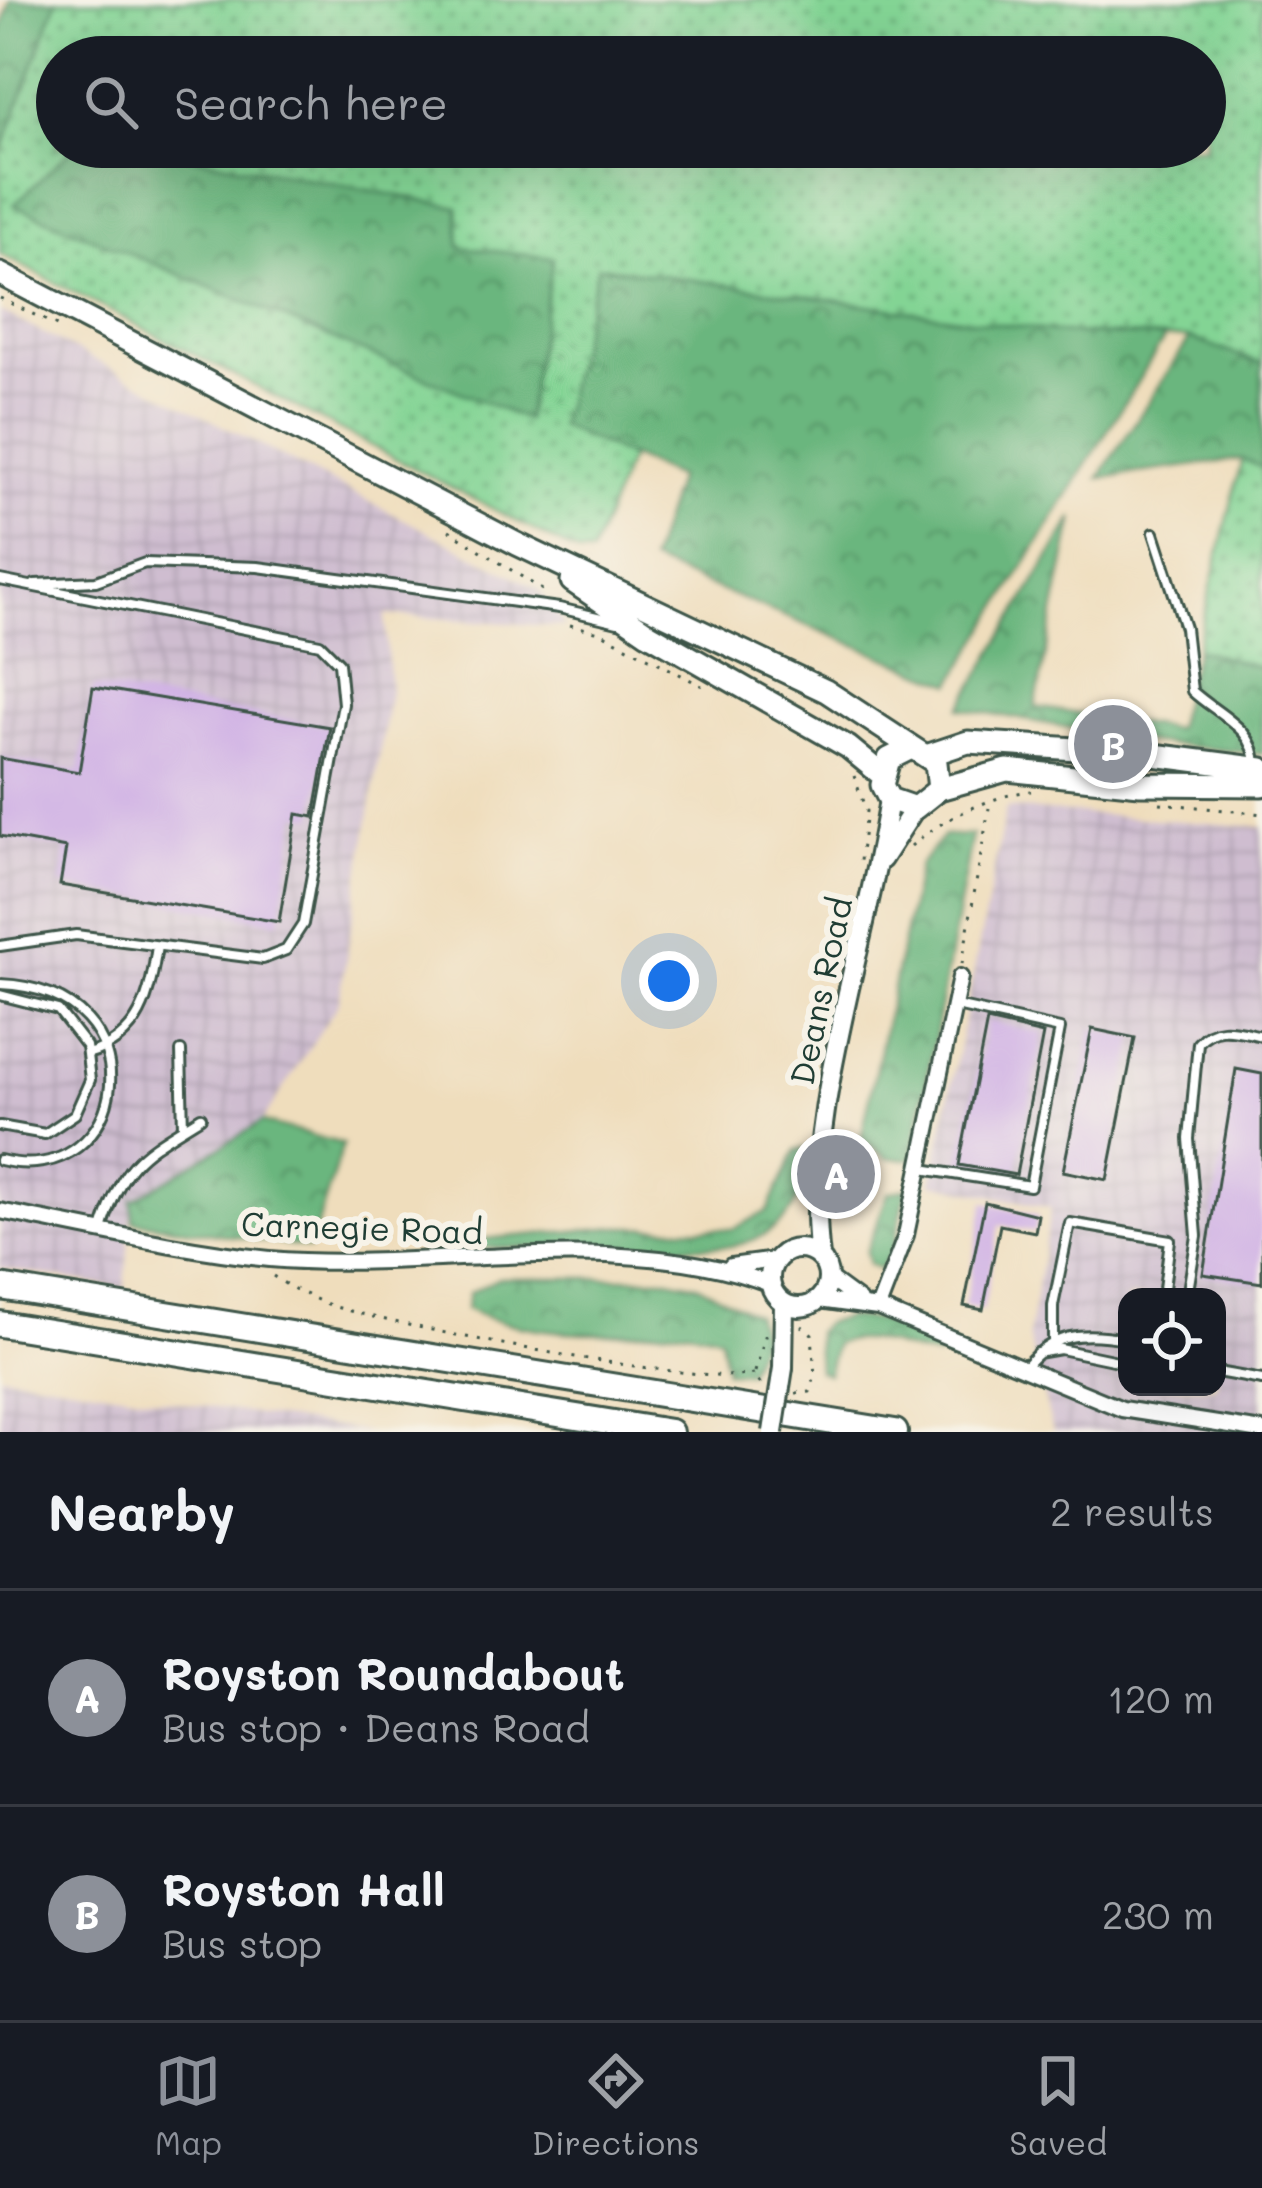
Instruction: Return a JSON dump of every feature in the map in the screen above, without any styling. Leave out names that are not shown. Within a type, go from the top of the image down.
[{"type":"highway","points":[[0,1287],[895,1432]]},
{"type":"highway","points":[[0,1324],[670,1432]]},
{"type":"main road","points":[[0,274],[518,544],[826,691],[919,752],[940,771],[939,789],[928,804],[915,808],[889,799],[882,775],[848,747],[648,633],[518,544]]},
{"type":"main road","points":[[882,775],[890,759],[968,742],[1260,773]]},
{"type":"main road","points":[[939,789],[1007,770],[1140,784],[1260,773]]},
{"type":"street","name":"Deans Road","points":[[829,1279],[820,1257],[813,1204],[825,1116],[889,799]]},
{"type":"street","name":"Deans Road","points":[[878,869],[915,808]]},
{"type":"street","points":[[878,1308],[900,1255],[960,977]]},
{"type":"street","name":"Deans Road","points":[[770,1284],[813,1204]]},
{"type":"street","name":"Carnegie Road","points":[[0,1211],[272,1259],[568,1257],[725,1266],[783,1254]]},
{"type":"street","points":[[783,1254],[820,1257]]},
{"type":"street","name":"Carnegie Road","points":[[725,1266],[770,1284]]},
{"type":"street","points":[[773,1432],[786,1343],[798,1311],[829,1279],[860,1302],[1122,1409],[1262,1431]]},
{"type":"street","points":[[770,1284],[798,1311]]},
{"type":"street","points":[[798,1311],[860,1302]]},
{"type":"lane","points":[[1154,533],[1185,628],[1192,691],[1249,734],[1260,773]]},
{"type":"lane","points":[[0,585],[96,581],[145,563],[258,567],[559,608],[648,633]]},
{"type":"lane","points":[[0,946],[76,935],[263,959],[286,950],[303,924],[343,704],[339,663],[320,644],[20,585]]},
{"type":"lane","points":[[87,1054],[109,1048],[142,1013],[157,946]]},
{"type":"lane","points":[[0,984],[62,998],[89,1021],[109,1048],[112,1088],[95,1127],[73,1151],[50,1162],[0,1160]]},
{"type":"lane","points":[[0,995],[58,1010],[87,1054],[90,1080],[75,1114],[45,1134],[0,1126]]},
{"type":"lane","points":[[920,1169],[1030,1186],[1060,1029],[954,1006]]},
{"type":"lane","points":[[1188,1288],[1197,1236],[1189,1139],[1198,1043],[1207,1033],[1223,1028],[1262,1036]]},
{"type":"lane","points":[[181,1051],[183,1128]]},
{"type":"lane","points":[[102,1229],[117,1180],[144,1152],[202,1117]]},
{"type":"lane","points":[[1053,1340],[1053,1306],[1070,1223],[1170,1240],[1164,1288]]},
{"type":"lane","points":[[1022,1370],[1053,1340],[1081,1332],[1118,1338]]},
{"type":"lane","points":[[1036,1353],[1060,1349],[1118,1361]]},
{"type":"lane","points":[[1226,1374],[1262,1380]]},
{"type":"path","points":[[0,298],[81,338]]},
{"type":"path","points":[[436,523],[528,577],[571,625],[600,632],[702,686]]},
{"type":"path","points":[[840,764],[855,777],[866,811],[858,873],[878,869]]},
{"type":"path","points":[[902,853],[932,828],[1011,794],[1041,790]]},
{"type":"path","points":[[960,977],[989,805]]},
{"type":"path","points":[[272,1259],[274,1276],[289,1286],[332,1305],[401,1324],[676,1370],[754,1374]]},
{"type":"path","points":[[764,1389],[754,1374],[764,1328],[798,1311],[812,1334],[815,1376],[811,1391],[782,1391]]},
{"type":"shaded area","points":[[0,311],[539,589],[565,627],[385,615],[390,691],[339,1002],[262,1122],[132,1201],[125,1289],[0,1268]]},
{"type":"shaded area","points":[[1006,808],[1262,827],[1262,1432],[1053,1432],[1028,1336],[1051,1208],[932,1183]]},
{"type":"shaded area","points":[[0,1374],[369,1432],[0,1432]]},
{"type":"green space","points":[[10,0],[57,0],[44,36],[36,36],[36,57],[1,153],[0,35]]},
{"type":"green space","points":[[57,0],[1262,0],[1262,364],[1190,338],[1062,333],[560,426],[630,457],[591,554],[580,554],[0,254],[0,152],[36,56],[36,168],[1226,168],[1226,36],[44,36]]},
{"type":"green space","points":[[52,168],[252,168],[458,207],[460,247],[553,258],[526,420],[14,205]]},
{"type":"green space","points":[[598,266],[1062,333],[1165,337],[952,684],[650,562],[677,477],[559,426]]},
{"type":"green space","points":[[1190,338],[1262,364],[1262,468],[1242,459],[1099,478]]},
{"type":"green space","points":[[1242,459],[1262,468],[1262,668],[1196,649]]},
{"type":"green space","points":[[1074,517],[1035,707],[1175,729],[1196,649],[1262,668],[1262,754],[1153,743],[960,708]]},
{"type":"green space","points":[[972,835],[912,1159],[887,1158],[861,1139],[919,865],[944,836]]},
{"type":"green space","points":[[262,1122],[343,1144],[310,1248],[133,1221],[132,1201]]},
{"type":"green space","points":[[805,1149],[797,1200],[779,1224],[751,1241],[732,1246],[462,1248],[461,1241],[618,1227],[733,1229],[768,1211],[796,1150]]},
{"type":"green space","points":[[907,1188],[893,1251],[880,1269],[869,1264],[866,1252],[888,1193]]},
{"type":"green space","points":[[499,1278],[663,1278],[698,1285],[755,1314],[762,1337],[747,1372],[726,1371],[720,1337],[706,1333],[554,1331],[498,1321],[466,1309],[469,1293]]},
{"type":"green space","points":[[846,1317],[876,1320],[940,1346],[938,1357],[873,1341],[848,1341],[835,1344],[827,1374],[818,1371],[816,1332],[825,1323]]},
{"type":"building","points":[[93,687],[330,727],[314,817],[297,814],[279,922],[60,885],[66,848],[0,836],[0,758],[79,772]]},
{"type":"building","points":[[987,1021],[1043,1034],[1016,1175],[959,1165]]},
{"type":"building","points":[[1092,1029],[1135,1038],[1107,1180],[1063,1171]]},
{"type":"building","points":[[1236,1069],[1262,1074],[1262,1283],[1203,1274]]},
{"type":"building","points":[[985,1202],[1038,1215],[1035,1232],[1000,1225],[983,1310],[964,1306]]},
{"type":"place","name":"Royston Hall","points":[[1113,744]]},
{"type":"place","name":"Royston Roundabout","points":[[836,1174]]}]
